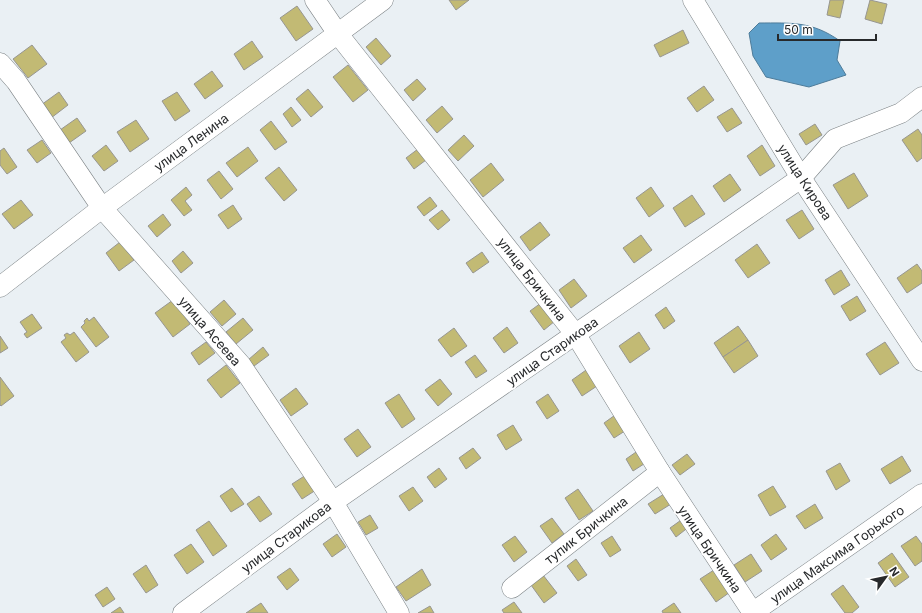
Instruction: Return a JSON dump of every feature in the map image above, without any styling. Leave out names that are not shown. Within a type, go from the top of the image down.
[{"type":"street","name":"улица Бричкина","points":[[315,0],[338,34],[576,335],[660,472],[752,613]]},
{"type":"street","name":"улица Ленина","points":[[0,286],[102,208],[383,0]]},
{"type":"street","name":"улица Кирова","points":[[693,0],[801,178],[922,361]]},
{"type":"street","name":"улица Асеева","points":[[0,63],[16,81],[102,208],[241,365],[332,502],[399,613]]},
{"type":"street","name":"улица Старикова","points":[[183,613],[332,502],[576,335],[801,178],[835,139],[901,113],[922,97]]},
{"type":"street","name":"тупик Бричкина","points":[[512,588],[660,472]]},
{"type":"street","name":"улица Максима Горького","points":[[752,613],[922,494]]},
{"type":"water","points":[[759,23],[801,24],[830,34],[840,41],[837,60],[846,75],[809,87],[766,77],[753,56],[749,33]]},
{"type":"building","points":[[449,0],[469,0],[456,10]]},
{"type":"building","points":[[830,0],[844,0],[840,18],[827,15]]},
{"type":"building","points":[[870,0],[887,4],[882,24],[865,19]]},
{"type":"building","points":[[297,6],[313,29],[296,41],[280,18]]},
{"type":"building","points":[[683,30],[689,43],[660,57],[654,45]]},
{"type":"building","points":[[376,38],[391,56],[381,65],[366,47]]},
{"type":"building","points":[[252,41],[263,57],[244,70],[234,54]]},
{"type":"building","points":[[32,45],[47,64],[28,78],[13,59]]},
{"type":"building","points":[[348,65],[368,90],[353,102],[333,77]]},
{"type":"building","points":[[212,71],[223,86],[205,99],[194,84]]},
{"type":"building","points":[[417,79],[426,89],[413,101],[404,90]]},
{"type":"building","points":[[704,86],[714,100],[697,112],[687,98]]},
{"type":"building","points":[[308,89],[323,107],[311,117],[296,99]]},
{"type":"building","points":[[59,92],[68,105],[51,118],[41,105]]},
{"type":"building","points":[[177,92],[190,111],[175,121],[162,101]]},
{"type":"building","points":[[442,106],[453,119],[437,133],[426,120]]},
{"type":"building","points":[[291,107],[301,120],[292,127],[283,114]]},
{"type":"building","points":[[732,108],[742,123],[727,132],[717,117]]},
{"type":"building","points":[[77,118],[86,131],[69,143],[60,130]]},
{"type":"building","points":[[136,120],[149,139],[130,152],[117,132]]},
{"type":"building","points":[[271,121],[287,142],[275,150],[260,130]]},
{"type":"building","points":[[815,124],[822,135],[806,145],[799,134]]},
{"type":"building","points":[[918,129],[922,135],[922,158],[917,162],[902,140]]},
{"type":"building","points":[[464,135],[474,146],[458,161],[448,150]]},
{"type":"building","points":[[42,140],[51,153],[37,163],[27,150]]},
{"type":"building","points":[[106,145],[118,161],[104,171],[92,156]]},
{"type":"building","points":[[762,145],[775,166],[760,176],[747,156]]},
{"type":"building","points":[[422,146],[430,157],[414,169],[406,158]]},
{"type":"building","points":[[248,147],[258,161],[237,177],[226,163]]},
{"type":"building","points":[[4,148],[17,167],[7,174],[0,165],[0,151]]},
{"type":"building","points":[[491,163],[504,180],[483,197],[470,180]]},
{"type":"building","points":[[279,167],[297,190],[284,201],[265,178]]},
{"type":"building","points":[[219,171],[233,189],[221,199],[207,180]]},
{"type":"building","points":[[854,173],[868,196],[848,209],[833,185]]},
{"type":"building","points":[[730,174],[741,190],[724,202],[713,186]]},
{"type":"building","points":[[186,187],[192,195],[185,201],[192,210],[184,216],[171,200]]},
{"type":"building","points":[[651,187],[664,206],[649,217],[636,198]]},
{"type":"building","points":[[692,195],[705,214],[685,227],[673,208]]},
{"type":"building","points":[[430,197],[437,206],[424,216],[417,207]]},
{"type":"building","points":[[21,200],[33,215],[14,229],[2,214]]},
{"type":"building","points":[[233,205],[242,219],[228,229],[218,215]]},
{"type":"building","points":[[442,210],[450,220],[438,230],[429,220]]},
{"type":"building","points":[[802,210],[814,229],[799,239],[786,220]]},
{"type":"building","points":[[163,214],[171,225],[157,237],[148,226]]},
{"type":"building","points":[[540,222],[550,235],[530,251],[520,237]]},
{"type":"building","points":[[641,235],[652,250],[634,263],[623,248]]},
{"type":"building","points":[[120,242],[134,260],[119,271],[106,253]]},
{"type":"building","points":[[757,244],[770,263],[748,278],[735,260]]},
{"type":"building","points":[[183,251],[193,263],[181,273],[172,261]]},
{"type":"building","points":[[482,252],[489,262],[473,273],[466,263]]},
{"type":"building","points":[[917,264],[922,271],[922,283],[907,293],[897,278]]},
{"type":"building","points":[[841,270],[850,285],[834,295],[825,280]]},
{"type":"building","points":[[574,279],[587,296],[571,308],[559,290]]},
{"type":"building","points":[[857,296],[866,311],[850,321],[841,306]]},
{"type":"building","points":[[173,300],[190,324],[173,337],[155,313]]},
{"type":"building","points":[[224,300],[236,314],[222,326],[210,312]]},
{"type":"building","points":[[541,303],[555,321],[544,330],[530,311]]},
{"type":"building","points":[[666,307],[675,321],[664,329],[655,315]]},
{"type":"building","points":[[32,314],[42,328],[27,338],[24,334],[27,332],[20,322]]},
{"type":"building","points":[[94,317],[109,337],[96,347],[81,327],[87,318],[89,321]]},
{"type":"building","points":[[243,318],[253,330],[236,344],[226,332]]},
{"type":"building","points":[[738,326],[748,340],[723,357],[714,343]]},
{"type":"building","points":[[507,327],[518,343],[504,353],[493,338]]},
{"type":"building","points":[[454,328],[467,346],[451,357],[438,340]]},
{"type":"building","points":[[74,332],[89,352],[76,362],[61,342],[66,338],[64,335],[67,333],[70,335]]},
{"type":"building","points":[[639,332],[650,349],[630,363],[619,346]]},
{"type":"building","points":[[0,336],[8,348],[0,353]]},
{"type":"building","points":[[748,340],[758,356],[734,373],[723,357]]},
{"type":"building","points":[[206,342],[215,353],[199,365],[191,353]]},
{"type":"building","points":[[885,342],[899,363],[880,375],[866,354]]},
{"type":"building","points":[[263,347],[269,355],[254,366],[248,360]]},
{"type":"building","points":[[475,355],[487,371],[476,378],[465,362]]},
{"type":"building","points":[[226,365],[240,383],[221,398],[207,380]]},
{"type":"building","points":[[589,368],[600,384],[582,396],[572,380]]},
{"type":"building","points":[[0,377],[14,396],[1,406],[0,405]]},
{"type":"building","points":[[440,379],[452,394],[438,406],[425,390]]},
{"type":"building","points":[[296,388],[308,404],[291,416],[280,400]]},
{"type":"building","points":[[399,394],[415,419],[402,428],[385,403]]},
{"type":"building","points":[[548,394],[559,411],[547,419],[536,402]]},
{"type":"building","points":[[618,413],[628,429],[614,438],[604,423]]},
{"type":"building","points":[[513,425],[522,440],[506,450],[497,435]]},
{"type":"building","points":[[358,429],[371,447],[357,457],[344,439]]},
{"type":"building","points":[[473,448],[481,458],[466,469],[459,458]]},
{"type":"building","points":[[639,450],[647,462],[633,471],[626,459]]},
{"type":"building","points":[[687,454],[695,464],[680,475],[672,465]]},
{"type":"building","points":[[902,456],[911,471],[890,484],[881,469]]},
{"type":"building","points":[[840,463],[850,481],[836,490],[826,471]]},
{"type":"building","points":[[439,468],[447,479],[435,488],[427,477]]},
{"type":"building","points":[[306,475],[316,490],[302,499],[292,484]]},
{"type":"building","points":[[773,486],[786,507],[770,516],[758,495]]},
{"type":"building","points":[[413,487],[423,501],[409,511],[399,496]]},
{"type":"building","points":[[232,488],[244,504],[231,512],[220,496]]},
{"type":"building","points":[[578,489],[593,511],[579,520],[565,498]]},
{"type":"building","points":[[664,494],[671,504],[655,514],[648,504]]},
{"type":"building","points":[[259,496],[272,514],[260,522],[247,504]]},
{"type":"building","points":[[815,504],[823,518],[805,529],[796,516]]},
{"type":"building","points":[[370,515],[378,528],[366,535],[358,522]]},
{"type":"building","points":[[552,518],[564,534],[552,543],[540,526]]},
{"type":"building","points":[[684,518],[690,526],[676,537],[670,528]]},
{"type":"building","points":[[209,521],[227,546],[213,556],[196,530]]},
{"type":"building","points":[[337,534],[346,547],[332,557],[323,544]]},
{"type":"building","points":[[776,534],[787,549],[771,560],[761,545]]},
{"type":"building","points":[[515,536],[527,552],[514,562],[502,545]]},
{"type":"building","points":[[612,536],[621,550],[610,557],[601,543]]},
{"type":"building","points":[[916,536],[922,544],[922,561],[915,566],[901,546]]},
{"type":"building","points":[[191,544],[204,562],[187,574],[174,555]]},
{"type":"building","points":[[892,553],[909,577],[895,587],[878,563]]},
{"type":"building","points":[[751,554],[762,571],[745,582],[734,565]]},
{"type":"building","points":[[576,559],[587,575],[578,581],[567,566]]},
{"type":"building","points":[[146,565],[158,585],[146,593],[133,574]]},
{"type":"building","points":[[290,568],[299,580],[287,590],[277,577]]},
{"type":"building","points":[[717,568],[733,590],[716,602],[700,579]]},
{"type":"building","points":[[422,569],[431,585],[406,601],[396,587]]},
{"type":"building","points":[[543,575],[557,593],[544,603],[531,585]]},
{"type":"building","points":[[843,585],[859,607],[852,613],[845,613],[831,594]]},
{"type":"building","points":[[107,587],[115,599],[103,607],[95,595]]},
{"type":"building","points":[[514,602],[522,613],[504,613],[502,610]]},
{"type":"building","points":[[261,603],[268,613],[246,613]]},
{"type":"building","points":[[674,603],[681,613],[663,613],[662,611]]},
{"type":"building","points":[[430,606],[434,613],[418,613]]},
{"type":"building","points":[[120,607],[124,613],[111,613]]}]
